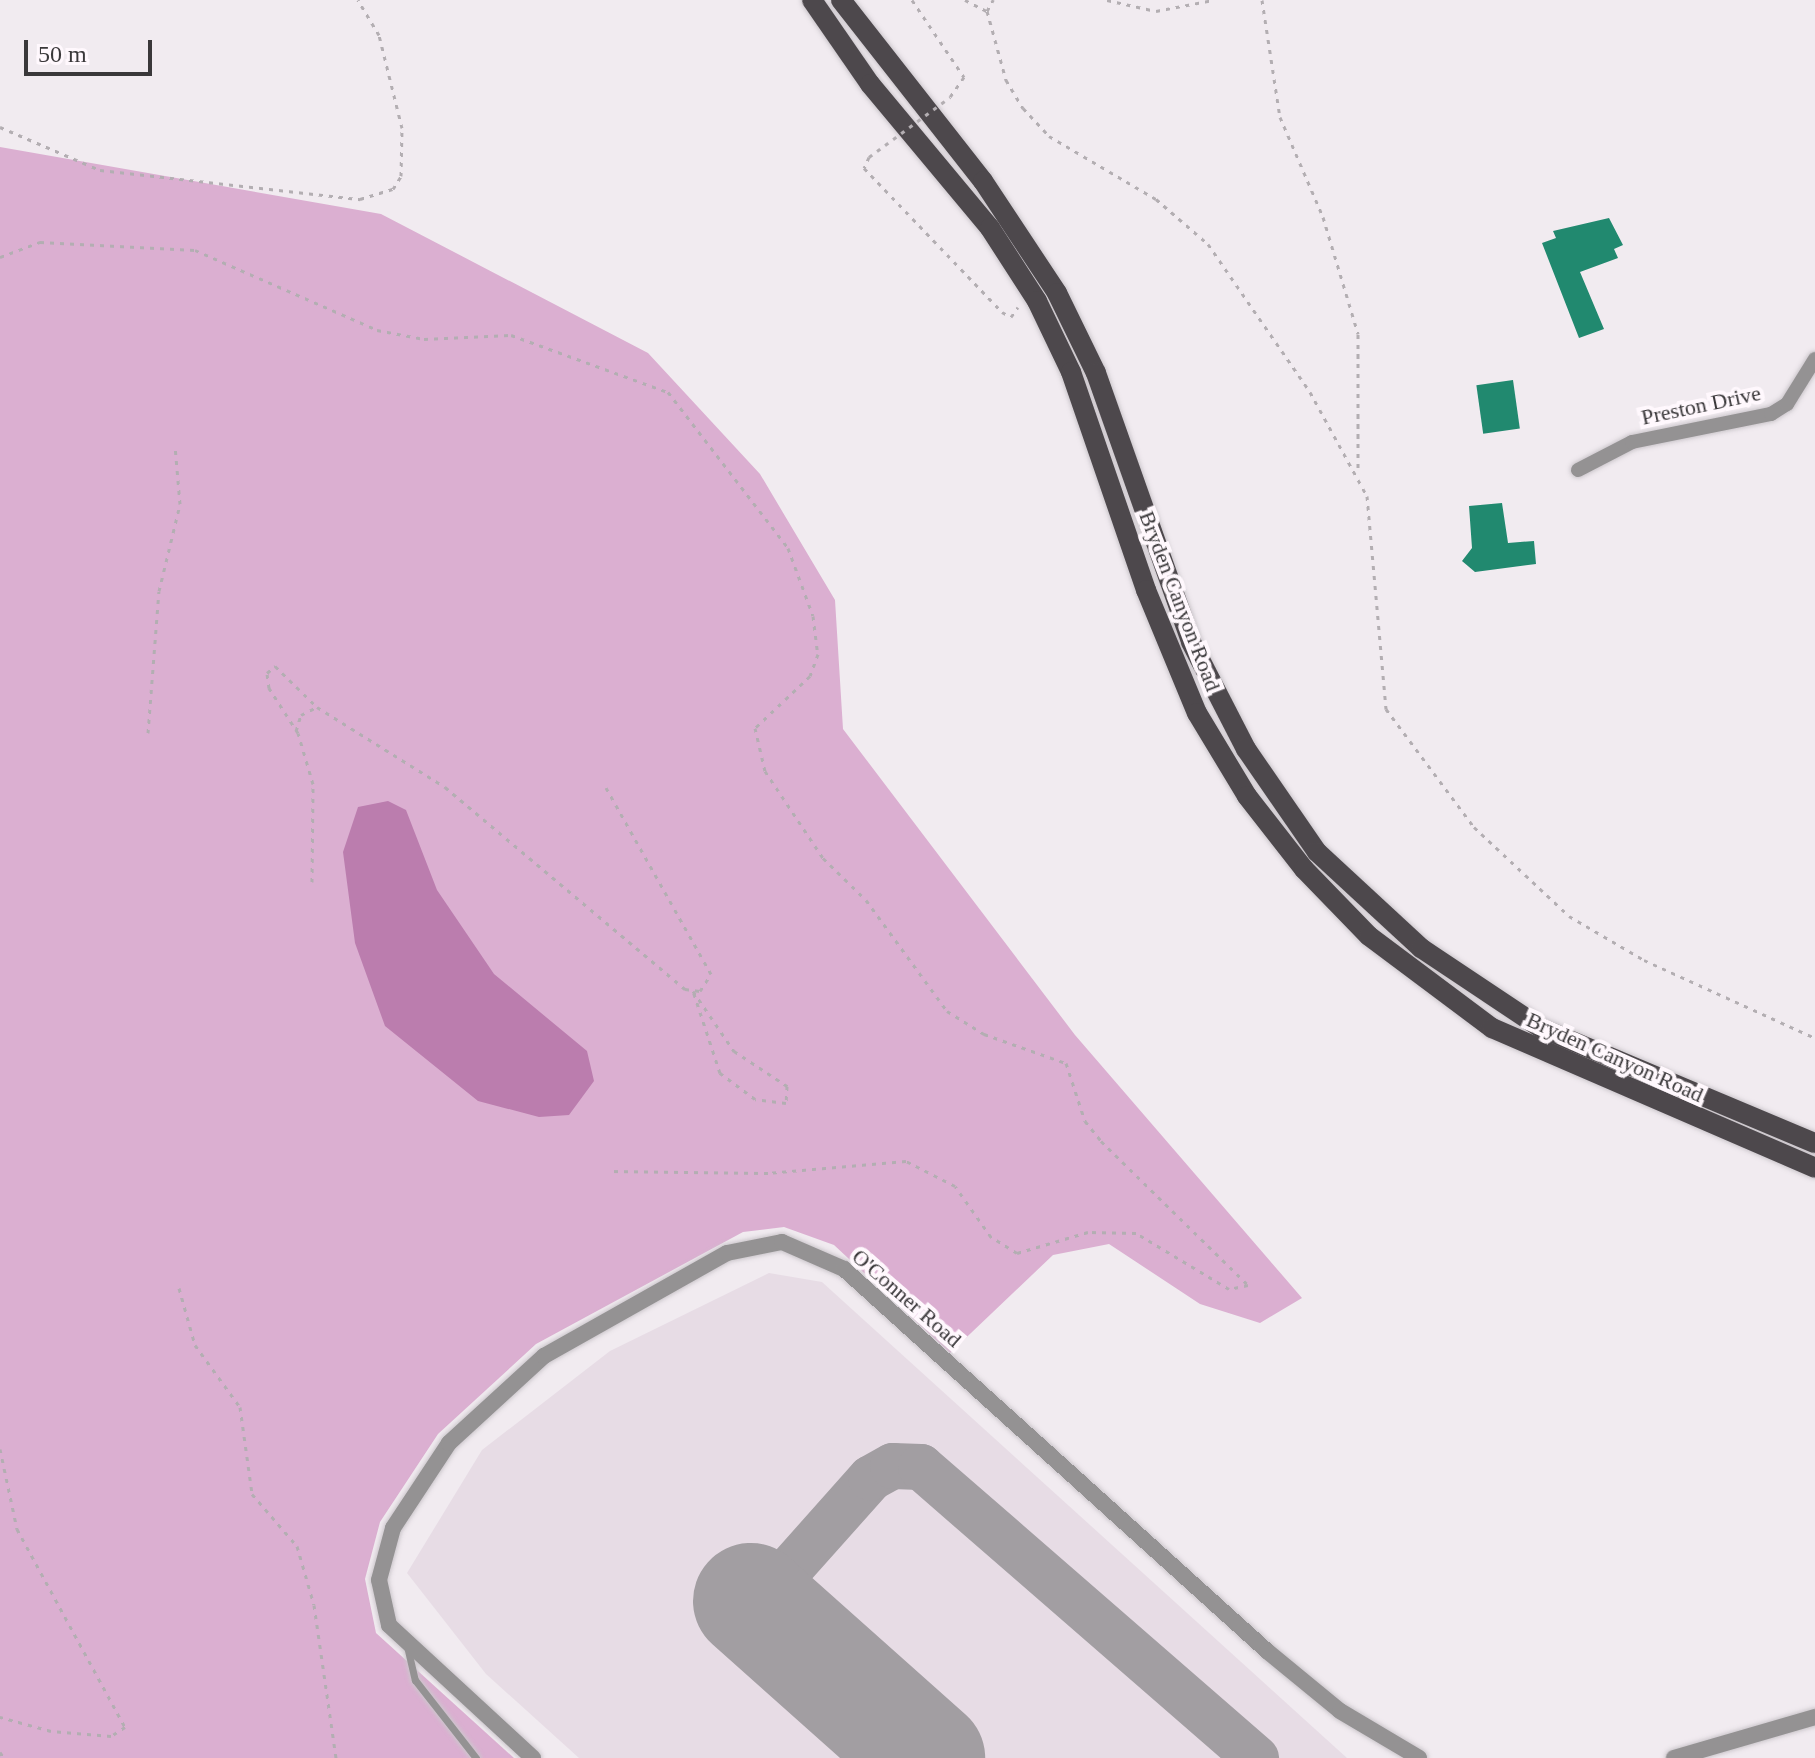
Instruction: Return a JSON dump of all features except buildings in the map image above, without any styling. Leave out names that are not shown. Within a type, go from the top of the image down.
[{"type":"main road","name":"Bryden Canyon Road","points":[[812,0],[870,84],[990,228],[1037,301],[1075,384],[1146,590],[1197,713],[1247,796],[1304,869],[1369,936],[1492,1028],[1815,1168]]},
{"type":"main road","name":"Bryden Canyon Road","points":[[841,0],[983,181],[1057,293],[1096,373],[1191,642],[1246,749],[1317,852],[1382,916],[1530,1021],[1815,1143]]},
{"type":"street","name":"Preston Drive","points":[[1578,470],[1632,442],[1771,414],[1787,404],[1815,359]]},
{"type":"street","name":"O'Conner Road","points":[[533,1758],[406,1644],[381,1604],[382,1554],[449,1443],[551,1351],[727,1253],[782,1242],[844,1269],[1267,1651],[1340,1711],[1419,1758]]},
{"type":"street","points":[[1674,1758],[1815,1717]]},
{"type":"lane","points":[[406,1644],[415,1680],[476,1758]]},
{"type":"path","points":[[0,127],[100,170],[360,199],[381,194],[401,176],[402,128],[379,35],[358,0]]},
{"type":"path","points":[[912,0],[964,77],[950,97],[869,157],[864,168],[1011,317],[1019,307],[1014,298]]},
{"type":"path","points":[[965,0],[987,11]]},
{"type":"path","points":[[993,0],[987,11],[1006,80],[1023,108],[1049,136],[1156,199],[1208,244],[1358,472]]},
{"type":"path","points":[[1107,0],[1156,11],[1213,0]]},
{"type":"path","points":[[1262,0],[1280,117],[1323,217],[1358,334],[1358,472],[1371,520],[1386,709],[1415,754],[1504,863],[1569,916],[1644,960],[1815,1038]]},
{"type":"path","points":[[892,135],[902,147]]},
{"type":"path","points":[[0,257],[40,242],[195,250],[377,330],[424,339],[511,335],[668,392],[788,548],[813,616],[818,654],[810,676],[755,728],[765,771],[823,858],[866,900],[947,1011],[984,1034],[1066,1063],[1085,1121],[1101,1141],[1248,1285],[1229,1289],[1136,1233],[1088,1232],[1017,1253],[991,1237],[955,1186],[906,1161],[768,1173],[608,1171]]},
{"type":"path","points":[[148,733],[159,591],[180,504],[175,446]]},
{"type":"path","points":[[312,882],[313,784],[296,731],[269,688],[271,668],[286,670],[317,707],[445,787],[693,991],[734,1051],[787,1086],[786,1103],[755,1099],[720,1073],[693,991]]},
{"type":"path","points":[[296,731],[301,715],[317,707]]},
{"type":"path","points":[[606,788],[711,974],[707,987],[693,991]]},
{"type":"path","points":[[179,1288],[195,1345],[240,1407],[252,1494],[297,1546],[314,1605],[336,1758]]},
{"type":"path","points":[[0,1449],[17,1529],[125,1727],[111,1736],[51,1731],[0,1717]]},
{"type":"path","points":[[0,1752],[4,1758]]},
{"type":"shaded area","points":[[0,147],[381,214],[648,353],[760,474],[835,600],[843,729],[1075,1035],[1302,1298],[1260,1323],[1200,1304],[1109,1244],[1053,1255],[950,1353],[834,1245],[784,1227],[743,1232],[536,1344],[438,1434],[380,1522],[365,1579],[376,1633],[514,1758],[0,1758]]},
{"type":"shaded area","points":[[388,801],[406,810],[437,890],[494,974],[587,1051],[594,1081],[569,1115],[539,1117],[478,1101],[385,1026],[355,943],[343,852],[358,807]]},
{"type":"shaded area","points":[[769,1273],[822,1282],[1347,1758],[579,1758],[486,1674],[407,1573],[482,1450],[610,1351]]},
{"type":"taxiway","points":[[803,1648],[780,1607],[789,1570],[871,1478],[893,1466],[921,1467],[1256,1758]]},
{"type":"runway","points":[[751,1601],[927,1758]]}]
